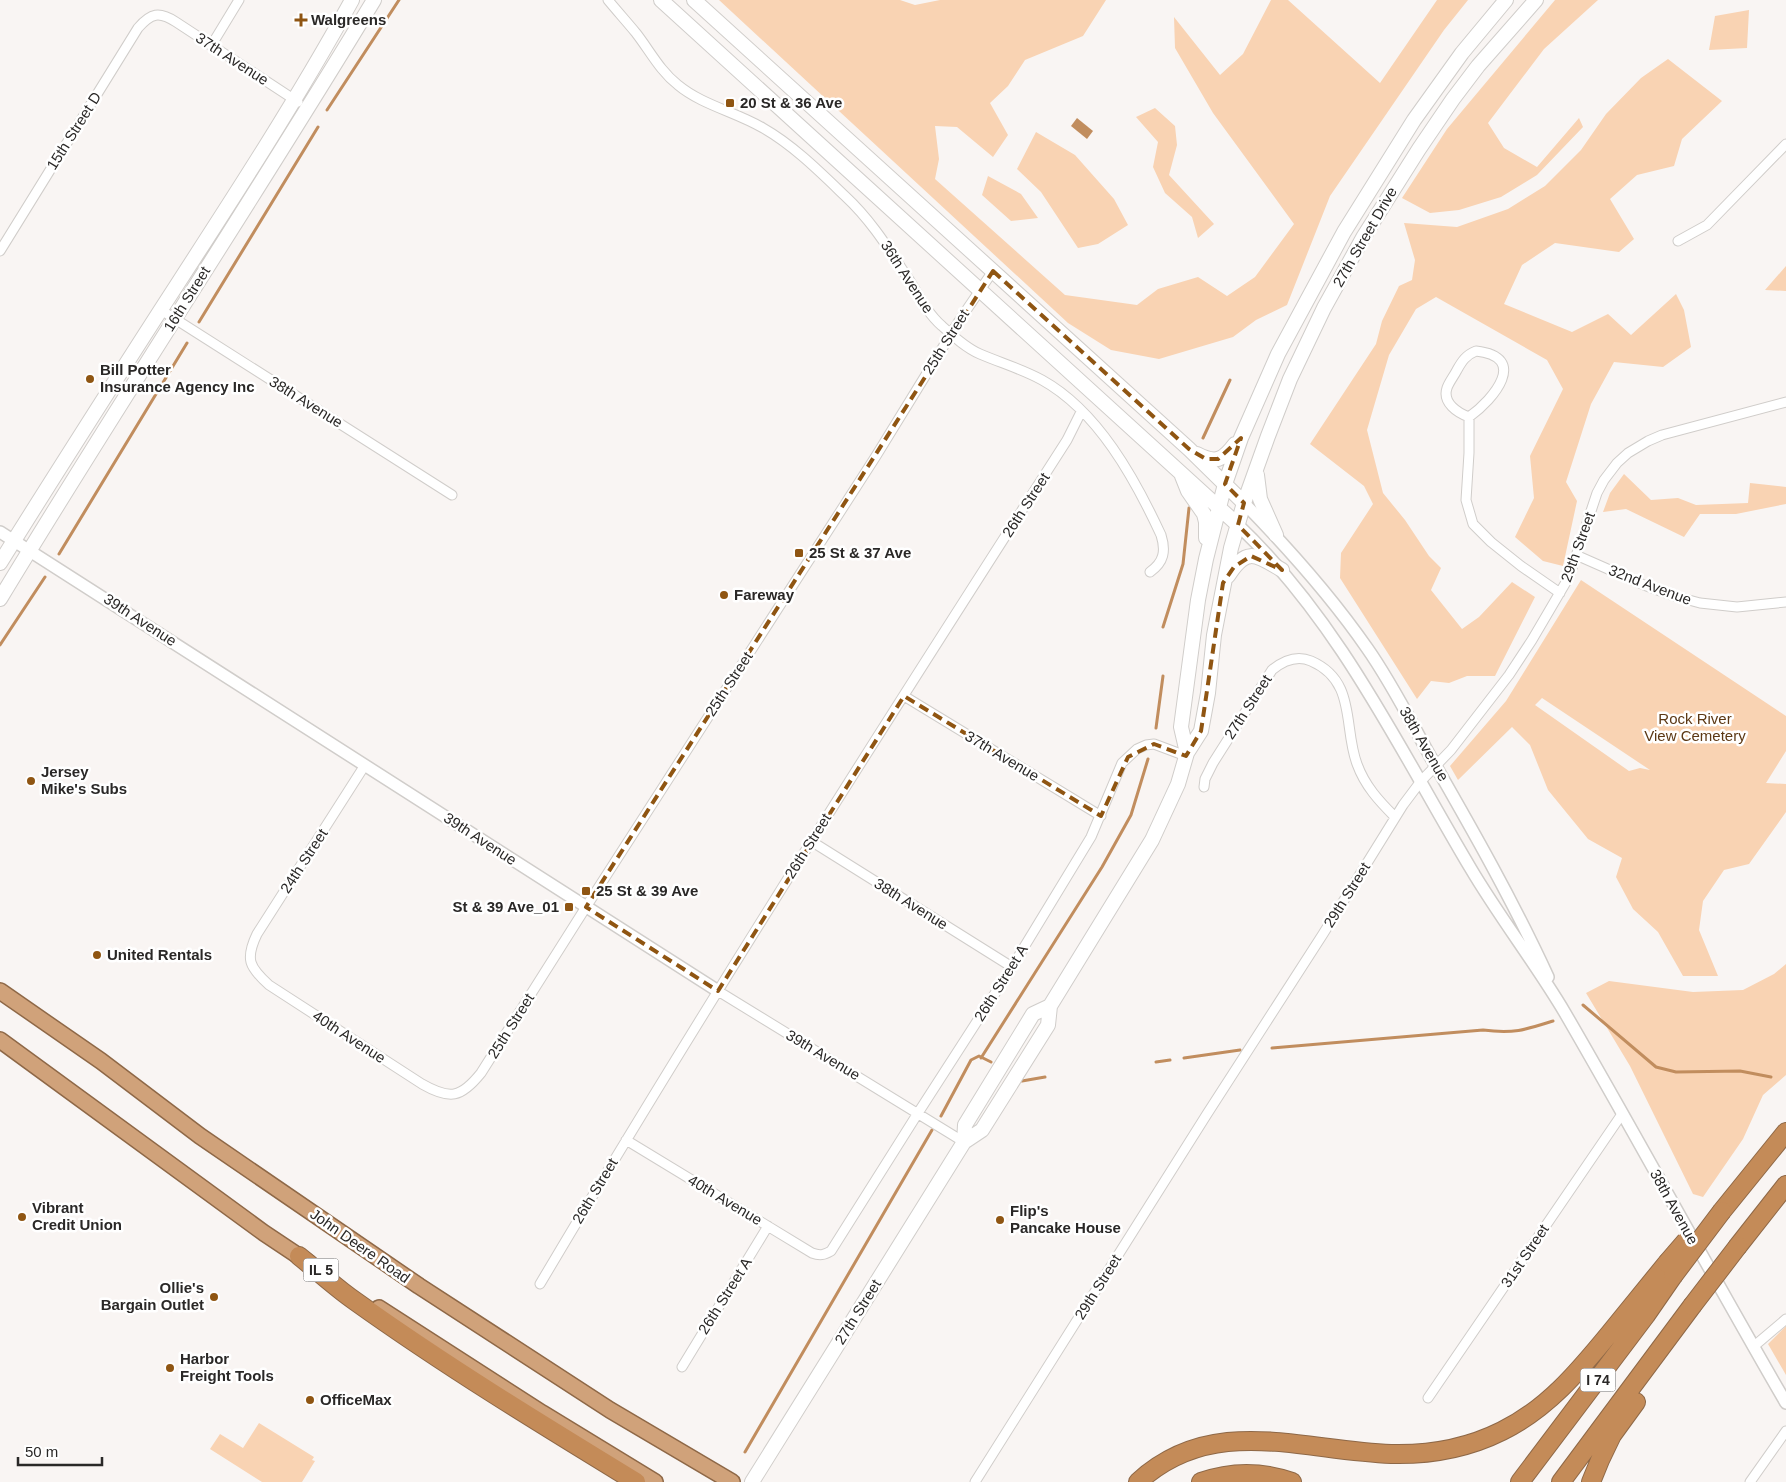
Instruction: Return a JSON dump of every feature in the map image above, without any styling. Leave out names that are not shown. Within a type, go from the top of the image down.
[{"type":"highway","points":[[0,980],[101,1061]]},
{"type":"highway","name":"John Deere Road","points":[[0,991],[101,1061],[200,1136],[419,1286],[610,1410],[732,1482]]},
{"type":"highway","name":"IL 5","points":[[0,1040],[264,1233],[542,1413],[655,1482]]},
{"type":"highway","name":"I 74","points":[[1520,1482],[1641,1323],[1670,1270],[1720,1208],[1759,1167],[1786,1132]]},
{"type":"highway","name":"I 74","points":[[1561,1482],[1696,1308],[1738,1246],[1786,1185]]},
{"type":"highway","points":[[299,1256],[354,1300],[433,1354],[518,1410],[636,1482]]},
{"type":"highway","points":[[1138,1482],[1157,1466],[1171,1458],[1219,1442],[1255,1440],[1392,1454],[1453,1448],[1492,1436],[1518,1422],[1557,1394],[1670,1270]]},
{"type":"highway","points":[[1591,1482],[1612,1435],[1681,1340],[1696,1308]]},
{"type":"highway","points":[[1201,1482],[1230,1474],[1244,1473],[1263,1474],[1292,1482]]},
{"type":"main road","name":"16th Street","points":[[0,563],[160,310],[230,204],[295,100],[352,0]]},
{"type":"main road","name":"16th Street","points":[[0,598],[308,109],[374,0]]},
{"type":"main road","name":"36th Avenue","points":[[661,0],[1238,525]]},
{"type":"main road","points":[[694,0],[993,271],[1244,503]]},
{"type":"main road","name":"27th Street Drive","points":[[1225,484],[1241,438],[1278,354],[1344,232],[1414,120],[1462,53],[1506,0]]},
{"type":"main road","name":"27th Street Drive","points":[[1244,503],[1290,379],[1324,308],[1385,201],[1453,99],[1483,60],[1536,0]]},
{"type":"main road","points":[[1188,450],[1206,459],[1218,459],[1227,454],[1241,438]]},
{"type":"main road","points":[[1257,468],[1260,499],[1276,535]]},
{"type":"main road","points":[[1180,471],[1188,491],[1201,510],[1206,522],[1206,559]]},
{"type":"main road","name":"27th Street","points":[[1186,755],[1181,727],[1198,600],[1206,559],[1225,484]]},
{"type":"main road","name":"27th Street","points":[[752,1482],[964,1142],[965,1125],[1033,1014],[1050,1006],[1152,840],[1178,784],[1186,755],[1202,731],[1214,635],[1224,583],[1244,503]]},
{"type":"main road","points":[[1224,583],[1234,567],[1246,556],[1260,558],[1282,570]]},
{"type":"street","points":[[211,46],[239,0]]},
{"type":"street","name":"36th Avenue","points":[[608,0],[656,62],[680,87],[746,118],[784,141],[846,196],[875,228],[936,320],[951,334],[971,350],[1043,381],[1062,393],[1100,431],[1134,480],[1164,543],[1162,560],[1150,572]]},
{"type":"street","name":"37th Avenue","points":[[153,15],[169,18],[308,109]]},
{"type":"street","name":"15th Street D","points":[[0,251],[138,28],[153,15]]},
{"type":"street","points":[[1678,241],[1707,225],[1786,144]]},
{"type":"street","name":"25th Street","points":[[460,1093],[466,1090],[481,1073],[876,456],[951,334],[993,271]]},
{"type":"street","name":"38th Avenue","points":[[160,310],[452,494]]},
{"type":"street","points":[[1476,351],[1487,352],[1502,362],[1504,377],[1499,388],[1488,402],[1469,417],[1453,409],[1446,396],[1447,388],[1468,354],[1476,351]]},
{"type":"street","name":"29th Street","points":[[975,1482],[1395,817],[1421,781],[1437,766],[1509,674],[1560,593],[1569,577],[1597,493],[1610,471],[1628,454],[1648,441],[1662,435],[1786,402]]},
{"type":"street","name":"26th Street","points":[[540,1284],[626,1140],[811,841],[1067,440],[1081,412]]},
{"type":"street","points":[[1469,417],[1466,500],[1474,524],[1481,533],[1506,554],[1560,593]]},
{"type":"street","name":"38th Avenue","points":[[1244,503],[1276,535],[1321,588],[1368,649],[1437,766],[1505,888],[1563,1010]]},
{"type":"street","name":"38th Avenue","points":[[1238,525],[1282,570],[1344,653],[1483,889],[1563,1010],[1786,1403]]},
{"type":"street","name":"39th Avenue","points":[[0,532],[718,991],[964,1142]]},
{"type":"street","name":"32nd Avenue","points":[[1576,555],[1644,585],[1700,603],[1736,607],[1786,602]]},
{"type":"street","name":"27th Street","points":[[1204,787],[1205,779],[1213,763],[1272,670],[1290,660],[1308,660],[1327,670],[1340,686],[1348,710],[1349,727],[1357,764],[1372,792],[1395,817]]},
{"type":"street","name":"37th Avenue","points":[[904,696],[1101,816]]},
{"type":"street","name":"26th Street A","points":[[825,1255],[831,1252],[838,1242],[918,1113],[1012,968],[1091,837],[1122,763],[1137,749],[1154,744],[1186,755]]},
{"type":"street","name":"24th Street","points":[[249,958],[249,952],[257,934],[365,765]]},
{"type":"street","name":"38th Avenue","points":[[811,841],[1012,968]]},
{"type":"street","name":"40th Avenue","points":[[249,958],[256,972],[269,985],[422,1084],[436,1092],[448,1095],[460,1093]]},
{"type":"street","name":"31st Street","points":[[1428,1398],[1622,1114]]},
{"type":"street","name":"40th Avenue","points":[[626,1140],[812,1253],[819,1256],[825,1255]]},
{"type":"street","name":"26th Street A","points":[[682,1367],[768,1226]]},
{"type":"street","points":[[1753,1347],[1786,1319]]},
{"type":"street","points":[[1750,1482],[1786,1431]]},
{"type":"highlighted area","points":[[993,271],[1189,449],[1206,459],[1218,459],[1241,438],[1225,484],[1244,503],[1238,525],[1282,570],[1251,556],[1234,567],[1223,583],[1201,731],[1186,756],[1154,744],[1128,757],[1101,816],[904,696],[718,991],[586,907]]},
{"type":"green space","points":[[719,0],[900,0],[915,5],[940,0],[1106,0],[1083,36],[1025,60],[1008,86],[990,103],[1008,135],[993,157],[957,127],[935,126],[939,159],[935,179],[1065,295],[1137,305],[1158,289],[1198,277],[1227,296],[1255,277],[1294,224],[1213,113],[1175,48],[1174,17],[1220,75],[1243,54],[1271,0],[1288,0],[1380,83],[1437,0],[1468,0],[1444,30],[1330,196],[1287,305],[1256,320],[1233,337],[1159,359],[1111,350],[1068,323]]},
{"type":"green space","points":[[1555,0],[1598,0],[1544,49],[1488,123],[1504,148],[1537,167],[1579,118],[1583,127],[1537,175],[1501,197],[1459,210],[1430,213],[1402,198],[1447,129]]},
{"type":"green space","points":[[1749,10],[1747,48],[1709,50],[1715,16]]},
{"type":"green space","points":[[1668,59],[1722,101],[1682,139],[1674,166],[1637,175],[1610,199],[1634,239],[1619,252],[1555,243],[1522,265],[1504,304],[1572,332],[1608,314],[1631,335],[1676,294],[1684,310],[1691,347],[1663,367],[1614,362],[1591,404],[1566,482],[1577,501],[1563,566],[1543,561],[1515,537],[1534,498],[1530,456],[1563,389],[1547,360],[1436,297],[1416,309],[1389,355],[1367,430],[1383,493],[1405,520],[1429,556],[1441,568],[1431,590],[1462,629],[1479,617],[1512,582],[1535,597],[1495,676],[1467,676],[1449,683],[1431,681],[1417,699],[1340,578],[1341,553],[1373,504],[1364,486],[1310,444],[1376,344],[1382,321],[1399,286],[1412,280],[1415,260],[1404,223],[1457,227],[1508,209],[1545,186],[1581,150],[1606,114],[1641,78]]},
{"type":"green space","points":[[1155,108],[1175,126],[1177,145],[1169,175],[1214,224],[1198,238],[1192,217],[1165,193],[1153,167],[1158,142],[1136,117]]},
{"type":"green space","points":[[1036,132],[1075,155],[1114,199],[1128,225],[1098,244],[1078,248],[1041,192],[1017,169]]},
{"type":"green space","points":[[988,176],[1021,194],[1038,218],[1011,221],[982,195]]},
{"type":"green space","points":[[1786,266],[1786,291],[1765,290]]},
{"type":"green space","points":[[1624,474],[1651,500],[1678,498],[1696,505],[1748,503],[1750,483],[1786,487],[1786,504],[1736,514],[1700,514],[1684,537],[1626,509],[1603,512],[1610,493]]},
{"type":"green space","name":"Rock River View Cemetery","points":[[1581,580],[1786,716],[1786,751],[1766,783],[1786,784],[1786,812],[1749,864],[1724,870],[1703,901],[1699,930],[1718,976],[1683,976],[1658,932],[1633,909],[1616,877],[1622,858],[1588,839],[1548,790],[1530,745],[1512,727],[1458,780],[1450,766],[1506,701]],"holes":[[[1542,698],[1650,770],[1640,768],[1629,771],[1535,705]]]},
{"type":"green space","points":[[1786,964],[1786,1075],[1763,1095],[1743,1139],[1703,1197],[1693,1194],[1630,1066],[1586,993],[1609,981],[1693,992],[1743,990],[1774,974]]},
{"type":"green space","points":[[1786,1326],[1786,1375],[1768,1344]]},
{"type":"green space","points":[[259,1423],[314,1457],[312,1460],[315,1461],[302,1482],[262,1482],[210,1449],[220,1434],[243,1448]]},
{"type":"shaded area","points":[[1077,118],[1093,131],[1087,139],[1071,126]]},
{"type":"waterway","points":[[327,110],[399,0]]},
{"type":"waterway","points":[[199,322],[318,127]]},
{"type":"waterway","points":[[59,554],[187,343]]},
{"type":"waterway","points":[[1203,438],[1230,380]]},
{"type":"waterway","points":[[1163,627],[1183,564],[1189,508]]},
{"type":"waterway","points":[[0,645],[45,577]]},
{"type":"waterway","points":[[1156,728],[1163,676]]},
{"type":"waterway","points":[[981,1058],[1102,867],[1131,815],[1148,759]]},
{"type":"waterway","points":[[1583,1005],[1656,1067],[1676,1072],[1740,1071],[1771,1077]]},
{"type":"waterway","points":[[1272,1048],[1483,1030],[1511,1031],[1526,1029],[1553,1021]]},
{"type":"waterway","points":[[1184,1058],[1240,1050]]},
{"type":"waterway","points":[[941,1116],[971,1060],[979,1056],[991,1062]]},
{"type":"waterway","points":[[1156,1062],[1170,1060]]},
{"type":"waterway","points":[[1022,1081],[1045,1077]]},
{"type":"waterway","points":[[745,1452],[932,1130]]},
{"type":"place","name":"Walgreens","points":[[301,20]]},
{"type":"place","name":"20 St & 36 Ave","points":[[730,103]]},
{"type":"place","name":"Bill Potter Insurance Agency Inc","points":[[90,379]]},
{"type":"place","name":"25 St & 37 Ave","points":[[799,553]]},
{"type":"place","name":"Fareway","points":[[724,595]]},
{"type":"place","name":"Jersey Mike's Subs","points":[[31,781]]},
{"type":"place","name":"25 St & 39 Ave","points":[[586,891]]},
{"type":"place","name":"St & 39 Ave_01","points":[[569,907]]},
{"type":"place","name":"United Rentals","points":[[97,955]]},
{"type":"place","name":"Vibrant Credit Union","points":[[22,1217]]},
{"type":"place","name":"Flip's Pancake House","points":[[1000,1220]]},
{"type":"place","name":"Ollie's Bargain Outlet","points":[[214,1297]]},
{"type":"place","name":"Harbor Freight Tools","points":[[170,1368]]},
{"type":"place","name":"OfficeMax","points":[[310,1400]]}]
